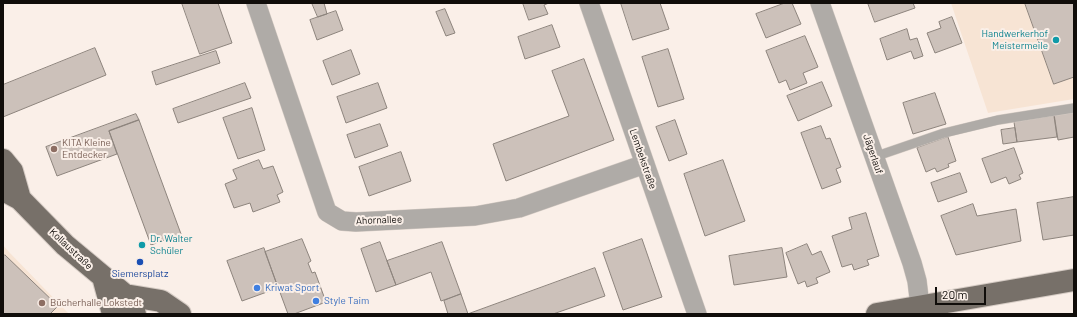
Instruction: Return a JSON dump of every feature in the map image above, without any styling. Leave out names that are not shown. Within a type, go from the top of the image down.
[{"type":"main road","name":"Kollaustraße","points":[[3,160],[12,171],[12,195],[65,245],[125,295],[135,314]]},
{"type":"main road","points":[[103,277],[114,314]]},
{"type":"main road","points":[[877,314],[1074,280]]},
{"type":"main road","name":"Kollaustraße","points":[[125,295],[161,302],[180,314]]},
{"type":"street","name":"Ahornallee","points":[[256,3],[327,212],[342,221],[356,222],[475,216],[520,208],[645,164]]},
{"type":"street","name":"Lembekstraße","points":[[589,3],[697,314]]},
{"type":"street","name":"Jägerlauf","points":[[820,3],[912,263],[920,306]]},
{"type":"lane","points":[[874,157],[944,133],[998,120],[1074,108]]},
{"type":"shaded area","points":[[951,3],[1074,3],[1074,99],[988,113]]},
{"type":"shaded area","points":[[3,245],[9,252],[69,314],[3,314]]},
{"type":"building","points":[[182,3],[218,3],[232,43],[200,54]]},
{"type":"building","points":[[312,3],[324,3],[327,14],[318,17]]},
{"type":"building","points":[[523,3],[549,3],[544,5],[548,14],[529,20]]},
{"type":"building","points":[[621,3],[660,3],[669,29],[633,40]]},
{"type":"building","points":[[785,3],[792,3],[801,24],[766,38],[756,14]]},
{"type":"building","points":[[868,3],[913,3],[915,8],[875,22]]},
{"type":"building","name":"Handwerkerhof Meistermeile","points":[[1025,3],[1074,3],[1074,77],[1054,84]]},
{"type":"building","points":[[445,9],[455,33],[446,36],[436,12]]},
{"type":"building","points":[[336,11],[343,30],[317,40],[310,20]]},
{"type":"building","points":[[952,17],[962,43],[935,53],[927,33],[941,28],[939,22]]},
{"type":"building","points":[[552,25],[560,47],[525,59],[518,37]]},
{"type":"building","points":[[907,29],[910,40],[917,38],[923,56],[914,59],[911,51],[887,60],[880,39]]},
{"type":"building","points":[[805,36],[818,67],[803,73],[807,83],[790,90],[786,80],[779,83],[766,51]]},
{"type":"building","points":[[95,48],[106,75],[3,117],[3,85]]},
{"type":"building","points":[[668,49],[684,99],[658,107],[642,57]]},
{"type":"building","points":[[351,50],[360,74],[332,85],[323,61]]},
{"type":"building","points":[[216,51],[220,63],[156,85],[152,72]]},
{"type":"building","points":[[584,59],[614,140],[506,181],[493,144],[569,116],[552,71]]},
{"type":"building","points":[[822,82],[832,106],[798,121],[787,96]]},
{"type":"building","points":[[245,83],[251,98],[178,123],[173,109]]},
{"type":"building","points":[[378,83],[387,108],[346,123],[337,97]]},
{"type":"building","points":[[935,93],[946,124],[913,134],[903,103]]},
{"type":"building","points":[[252,108],[265,150],[238,159],[223,118]]},
{"type":"building","points":[[1074,111],[1074,137],[1058,140],[1054,114]]},
{"type":"building","points":[[136,114],[139,120],[109,131],[117,154],[57,176],[46,147]]},
{"type":"building","points":[[1054,116],[1057,137],[1017,142],[1014,122]]},
{"type":"building","points":[[139,120],[181,234],[151,245],[109,131]]},
{"type":"building","points":[[675,120],[687,154],[669,161],[656,127]]},
{"type":"building","points":[[380,124],[388,146],[355,158],[347,135]]},
{"type":"building","points":[[821,126],[826,139],[830,138],[841,167],[836,169],[841,182],[822,189],[801,133]]},
{"type":"building","points":[[1015,128],[1017,142],[1003,144],[1001,130]]},
{"type":"building","points":[[948,137],[956,161],[948,164],[949,167],[937,172],[935,168],[926,172],[917,148]]},
{"type":"building","points":[[1014,148],[1023,173],[1019,175],[1021,179],[1009,184],[1006,177],[991,183],[982,159]]},
{"type":"building","points":[[401,152],[411,181],[369,196],[359,167]]},
{"type":"building","points":[[259,160],[263,169],[273,166],[283,192],[277,195],[280,202],[253,212],[250,203],[234,208],[225,184],[237,179],[233,170]]},
{"type":"building","points":[[723,160],[745,221],[705,236],[684,174]]},
{"type":"building","points":[[960,173],[967,192],[938,202],[931,183]]},
{"type":"building","points":[[1074,197],[1074,235],[1043,240],[1037,203]]},
{"type":"building","points":[[973,204],[977,216],[1016,209],[1021,241],[956,255],[941,216]]},
{"type":"building","points":[[866,213],[879,256],[867,260],[869,265],[854,270],[852,264],[842,267],[832,236],[852,229],[849,218]]},
{"type":"building","points":[[302,239],[311,261],[308,263],[312,273],[315,272],[326,302],[294,314],[288,314],[265,252]]},
{"type":"building","points":[[642,239],[662,297],[623,310],[603,253]]},
{"type":"building","points":[[380,242],[396,285],[376,292],[361,249]]},
{"type":"building","points":[[442,242],[461,294],[441,301],[431,272],[396,285],[387,261]]},
{"type":"building","points":[[807,244],[812,255],[821,251],[830,272],[816,278],[818,283],[807,287],[805,281],[798,284],[786,253]]},
{"type":"building","points":[[264,248],[278,288],[242,301],[227,261]]},
{"type":"building","points":[[782,248],[787,277],[734,285],[729,256]]},
{"type":"building","points":[[5,255],[58,306],[50,314],[3,314],[3,257]]},
{"type":"building","points":[[595,268],[605,296],[553,314],[468,314]]},
{"type":"building","points":[[461,294],[468,314],[448,314],[444,301]]},
{"type":"place","name":"Handwerkerhof Meistermeile","points":[[1056,40]]},
{"type":"place","name":"KITA Kleine Entdecker","points":[[54,149]]},
{"type":"place","name":"Dr. Walter Schüler","points":[[142,245]]},
{"type":"place","name":"Siemersplatz","points":[[140,262]]},
{"type":"place","name":"Kriwat Sport","points":[[257,288]]},
{"type":"place","name":"Style Taim","points":[[316,301]]},
{"type":"place","name":"Bücherhalle Lokstedt","points":[[42,303]]}]
